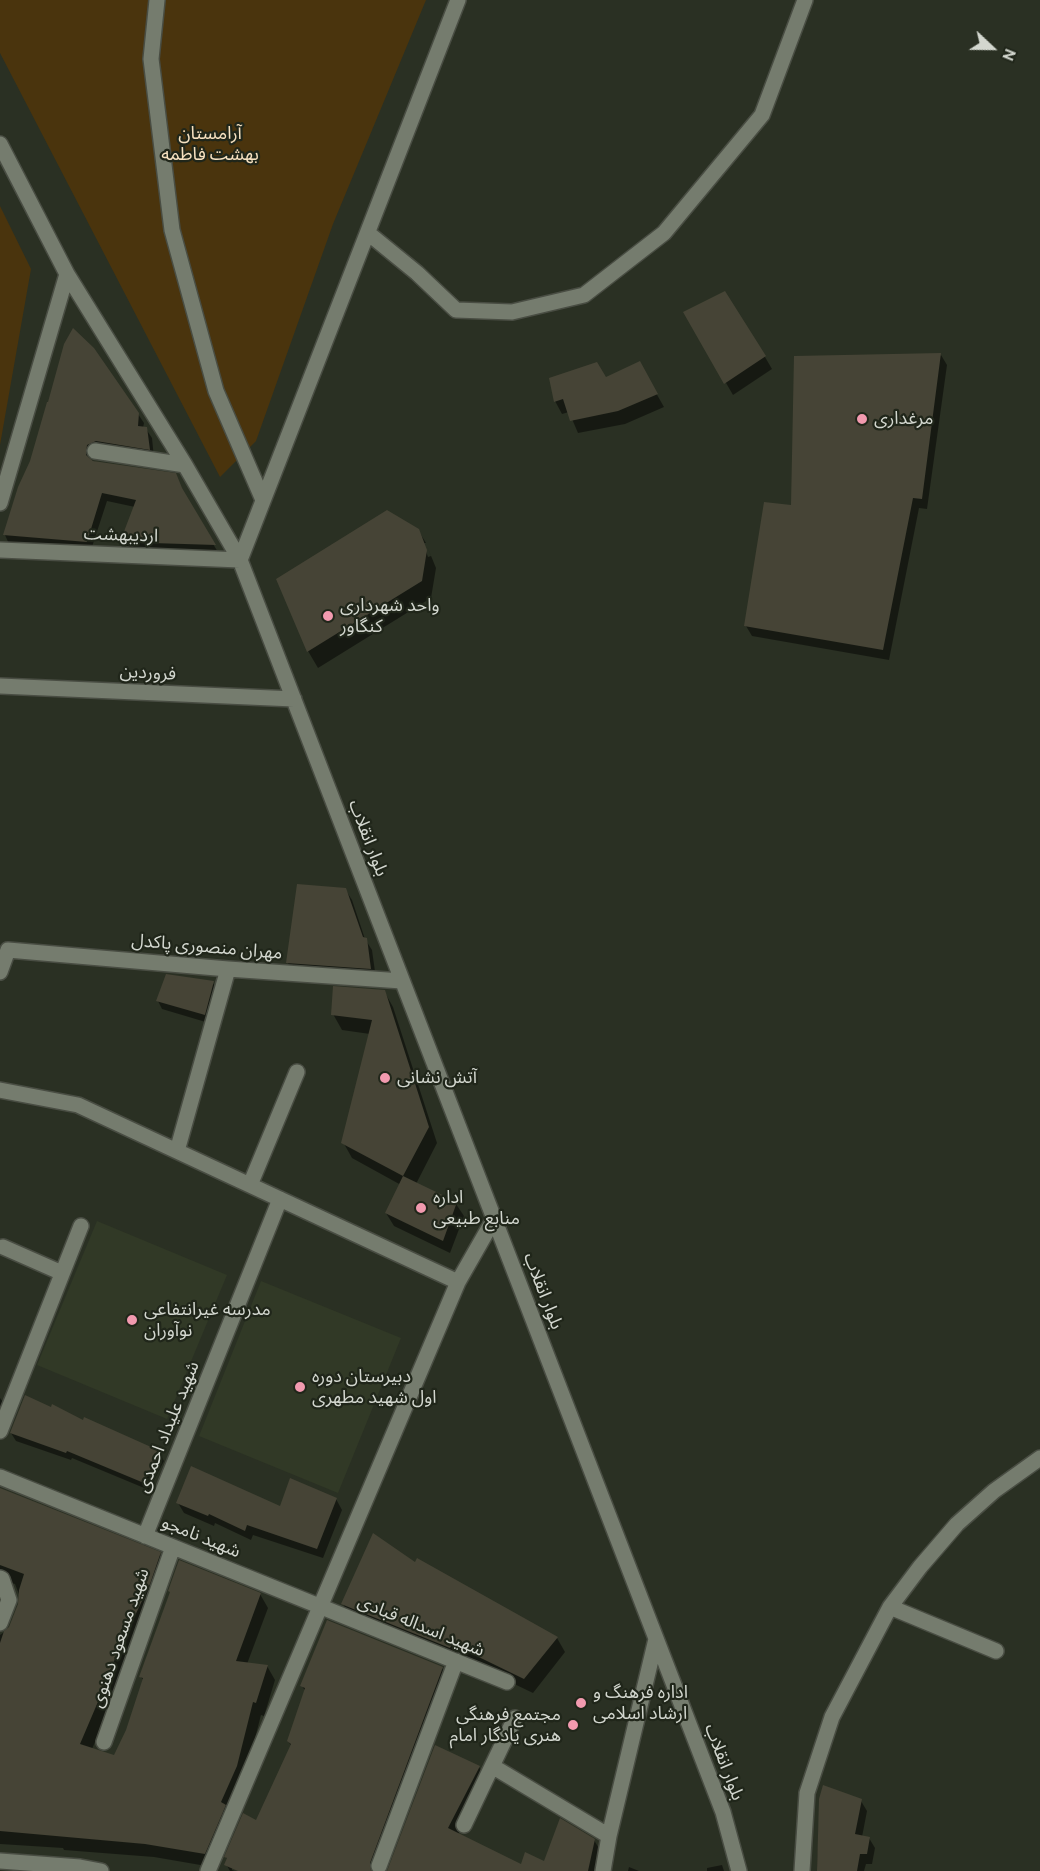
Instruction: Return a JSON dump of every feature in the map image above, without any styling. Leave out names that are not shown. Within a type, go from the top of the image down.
[{"type":"street","points":[[157,0],[151,59],[172,230],[216,391],[263,500]]},
{"type":"street","points":[[240,560],[458,0]]},
{"type":"street","points":[[368,233],[417,273],[456,310],[512,312],[584,295],[664,233],[762,115],[805,0]]},
{"type":"street","name":"بلوار انقلاب","points":[[0,144],[67,274],[185,465],[240,560],[723,1812],[739,1871]]},
{"type":"street","points":[[0,503],[67,274]]},
{"type":"street","points":[[95,451],[185,465]]},
{"type":"street","name":"اردیبهشت","points":[[0,550],[240,560]]},
{"type":"street","name":"فروردین","points":[[0,687],[294,699]]},
{"type":"street","name":"مهران منصوری پاکدل","points":[[0,972],[4,949],[228,969],[402,981]]},
{"type":"street","points":[[177,1151],[228,969]]},
{"type":"street","points":[[250,1185],[297,1072]]},
{"type":"street","points":[[0,1090],[78,1105],[458,1282]]},
{"type":"street","name":"شهید علیداد احمدی","points":[[146,1536],[280,1199]]},
{"type":"street","points":[[208,1871],[458,1282],[494,1219]]},
{"type":"street","points":[[0,1431],[81,1227]]},
{"type":"street","points":[[3,1247],[62,1274]]},
{"type":"street","points":[[802,1871],[807,1793],[831,1717],[890,1607],[957,1524],[994,1491],[1040,1458]]},
{"type":"street","name":"شهید نامجو","points":[[0,1477],[320,1606]]},
{"type":"street","name":"شهید مسعود دهنوی","points":[[104,1742],[173,1547]]},
{"type":"street","points":[[0,1578],[9,1600],[0,1623]]},
{"type":"street","name":"شهید اسداله قبادی","points":[[320,1606],[507,1682]]},
{"type":"street","points":[[890,1607],[996,1651]]},
{"type":"street","points":[[603,1871],[609,1836],[656,1639]]},
{"type":"street","points":[[379,1866],[456,1661]]},
{"type":"street","points":[[464,1825],[515,1718]]},
{"type":"street","points":[[492,1766],[609,1836]]},
{"type":"street","points":[[0,1861],[80,1867],[101,1871]]},
{"type":"shaded area","name":"مدرسه غیرانتفاعی نوآوران","points":[[97,1221],[227,1275],[167,1419],[37,1365]]},
{"type":"shaded area","name":"دبیرستان دوره اول شهید مطهری","points":[[261,1281],[401,1338],[338,1493],[199,1436]]},
{"type":"green space","name":"آرامستان بهشت فاطمه","points":[[0,0],[426,0],[333,224],[256,441],[220,477],[0,53]]},
{"type":"green space","points":[[0,206],[31,269],[0,445]]},
{"type":"building","points":[[725,291],[766,356],[724,384],[683,312]]},
{"type":"building","points":[[73,328],[94,348],[139,413],[138,426],[147,427],[150,450],[96,441],[87,445],[86,455],[93,461],[176,473],[182,488],[216,545],[120,542],[136,500],[102,493],[87,542],[3,535],[18,487],[30,461],[64,344]]},
{"type":"building","points":[[941,353],[922,499],[913,498],[883,650],[744,626],[764,502],[791,505],[794,356]]},
{"type":"building","points":[[640,361],[658,394],[618,411],[570,421],[563,399],[554,402],[549,378],[597,362],[606,377]]},
{"type":"building","name":"واحد شهرداری کنگاور","points":[[387,510],[419,529],[427,550],[422,581],[307,652],[276,579]]},
{"type":"building","points":[[297,884],[346,888],[363,937],[367,938],[371,969],[286,963]]},
{"type":"building","points":[[166,974],[214,981],[205,1015],[156,1001]]},
{"type":"building","name":"آتش نشانی","points":[[333,986],[385,990],[429,1127],[403,1176],[341,1143],[372,1020],[331,1015]]},
{"type":"building","name":"اداره منابع طبیعی","points":[[403,1176],[457,1202],[443,1241],[385,1213]]},
{"type":"building","points":[[25,1395],[51,1407],[52,1404],[83,1420],[84,1417],[160,1451],[144,1483],[67,1451],[66,1453],[10,1433]]},
{"type":"building","points":[[191,1466],[280,1506],[290,1478],[337,1498],[317,1549],[247,1525],[245,1531],[209,1514],[208,1516],[176,1503]]},
{"type":"building","points":[[0,1488],[161,1552],[150,1584],[131,1624],[128,1623],[80,1744],[114,1755],[126,1730],[143,1678],[139,1677],[170,1592],[168,1591],[179,1560],[261,1593],[236,1661],[268,1665],[256,1703],[253,1702],[237,1766],[221,1802],[226,1805],[205,1854],[145,1844],[0,1831],[0,1643],[18,1604],[24,1574],[0,1565]]},
{"type":"building","points":[[373,1533],[415,1562],[417,1558],[558,1637],[524,1679],[452,1644],[450,1648],[341,1604]]},
{"type":"building","points":[[327,1620],[443,1667],[370,1863],[371,1871],[238,1871],[224,1865],[227,1858],[224,1857],[243,1813],[256,1820],[291,1744],[287,1741],[305,1688],[300,1686]]},
{"type":"building","points":[[435,1745],[480,1766],[448,1828],[521,1864],[525,1852],[544,1861],[560,1818],[595,1839],[588,1871],[387,1871]]},
{"type":"building","points":[[823,1785],[862,1799],[855,1834],[870,1837],[867,1854],[860,1854],[857,1871],[817,1871],[819,1799]]},
{"type":"place","name":"مرغداری","points":[[862,419]]},
{"type":"place","name":"واحد شهرداری کنگاور","points":[[328,616]]},
{"type":"place","name":"آتش نشانی","points":[[385,1078]]},
{"type":"place","name":"اداره منابع طبیعی","points":[[421,1208]]},
{"type":"place","name":"مدرسه غیرانتفاعی نوآوران","points":[[132,1320]]},
{"type":"place","name":"دبیرستان دوره اول شهید مطهری","points":[[300,1387]]},
{"type":"place","name":"اداره فرهنگ و ارشاد اسلامی","points":[[581,1703]]},
{"type":"place","name":"مجتمع فرهنگی هنری یادگار امام","points":[[573,1725]]}]
